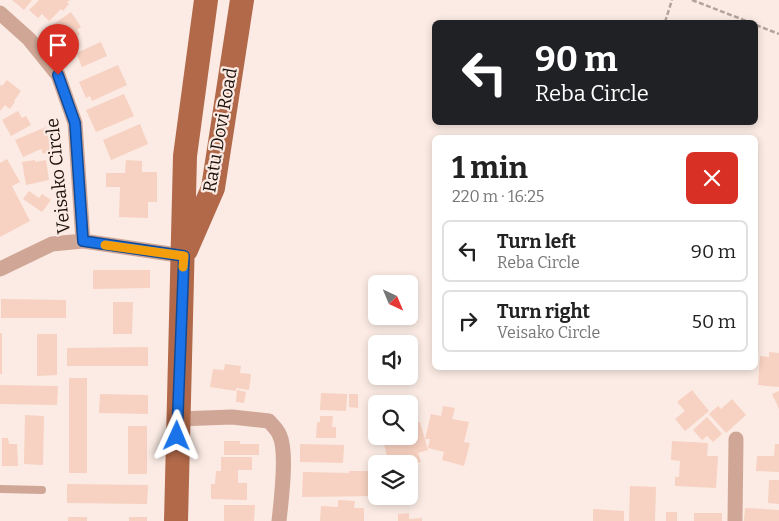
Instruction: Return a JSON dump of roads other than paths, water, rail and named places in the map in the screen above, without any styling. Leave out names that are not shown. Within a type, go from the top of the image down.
[{"type":"main road","name":"Ratu Dovi Road","points":[[176,521],[185,156],[206,0]]},
{"type":"main road","name":"Ratu Dovi Road","points":[[184,256],[213,188],[242,0]]},
{"type":"street","name":"Veisako Circle","points":[[0,13],[29,39],[58,75],[75,123],[83,241]]},
{"type":"street","points":[[0,269],[52,244],[83,241],[184,256]]},
{"type":"street","points":[[178,419],[232,417],[269,421],[280,434],[282,448],[280,521]]},
{"type":"street","points":[[736,439],[736,521]]},
{"type":"lane","points":[[0,489],[42,490]]}]
